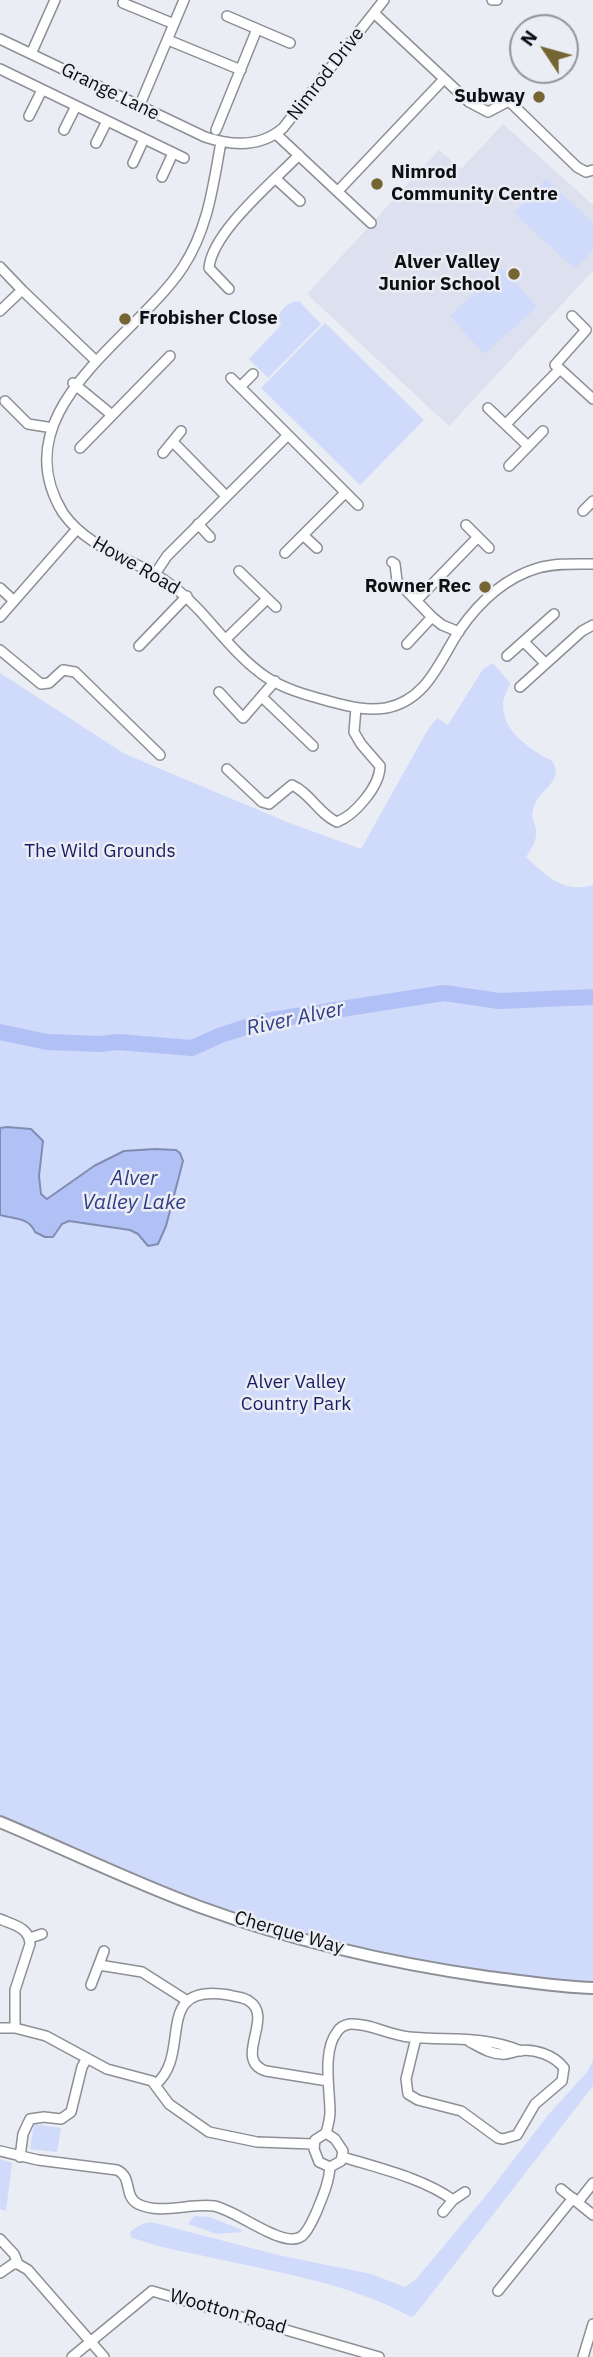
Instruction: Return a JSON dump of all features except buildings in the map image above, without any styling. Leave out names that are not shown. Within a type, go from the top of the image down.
[{"type":"street","points":[[31,54],[55,0]]},
{"type":"street","points":[[142,11],[147,0]]},
{"type":"street","points":[[139,107],[184,0]]},
{"type":"street","name":"Nimrod Drive","points":[[221,142],[247,144],[276,134],[384,0]]},
{"type":"street","points":[[123,3],[174,24]]},
{"type":"street","points":[[374,13],[469,102],[488,112],[509,101],[578,167],[586,172],[593,170]]},
{"type":"street","points":[[227,16],[290,43]]},
{"type":"street","points":[[216,130],[257,29]]},
{"type":"street","name":"Grange Lane","points":[[0,39],[139,107],[221,142]]},
{"type":"street","points":[[168,40],[241,70]]},
{"type":"street","points":[[0,69],[184,158]]},
{"type":"street","points":[[338,191],[444,79]]},
{"type":"street","points":[[29,116],[42,90]]},
{"type":"street","points":[[64,130],[76,106]]},
{"type":"street","points":[[96,144],[107,121]]},
{"type":"street","points":[[276,134],[371,223]]},
{"type":"street","points":[[133,163],[145,139]]},
{"type":"street","name":"Howe Road","points":[[221,142],[209,208],[191,255],[167,289],[73,383],[58,404],[47,427],[44,445],[48,482],[63,513],[77,529],[105,549],[155,574],[187,596],[226,639],[275,681],[300,693],[356,708],[387,708],[416,695],[430,681],[459,632],[492,592],[523,573],[555,565],[593,564]]},
{"type":"street","points":[[162,177],[173,153]]},
{"type":"street","points":[[229,289],[209,268],[213,254],[229,226],[299,155]]},
{"type":"street","points":[[276,178],[300,201]]},
{"type":"street","points":[[0,267],[94,360]]},
{"type":"street","points":[[0,311],[22,290]]},
{"type":"street","points":[[572,316],[586,330],[555,365],[593,399]]},
{"type":"street","points":[[79,448],[170,356]]},
{"type":"street","points":[[506,424],[560,369]]},
{"type":"street","points":[[240,387],[253,374]]},
{"type":"street","points":[[231,378],[358,505]]},
{"type":"street","points":[[73,383],[112,415]]},
{"type":"street","points":[[5,401],[28,424],[47,427]]},
{"type":"street","points":[[488,408],[528,446]]},
{"type":"street","points":[[163,453],[181,431]]},
{"type":"street","points":[[509,466],[543,431]]},
{"type":"street","points":[[155,574],[167,556],[287,436]]},
{"type":"street","points":[[173,442],[226,496]]},
{"type":"street","points":[[285,553],[345,493]]},
{"type":"street","points":[[583,511],[593,501]]},
{"type":"street","points":[[198,524],[210,537]]},
{"type":"street","points":[[466,525],[489,548]]},
{"type":"street","points":[[0,617],[77,529]]},
{"type":"street","points":[[303,535],[317,548]]},
{"type":"street","points":[[417,600],[478,537]]},
{"type":"street","points":[[392,562],[395,564],[397,581],[432,617],[442,625],[459,632]]},
{"type":"street","points":[[239,571],[276,607]]},
{"type":"street","points":[[0,588],[13,600]]},
{"type":"street","points":[[139,646],[187,596]]},
{"type":"street","points":[[226,639],[267,599]]},
{"type":"street","points":[[507,656],[554,614]]},
{"type":"street","points":[[407,644],[432,617]]},
{"type":"street","points":[[520,687],[582,631],[593,625]]},
{"type":"street","points":[[524,642],[545,663]]},
{"type":"street","points":[[0,650],[41,684],[49,683],[63,670],[75,672],[160,755]]},
{"type":"street","points":[[219,692],[243,718],[275,681]]},
{"type":"street","points":[[262,697],[313,746]]},
{"type":"street","points":[[227,769],[262,802],[269,804],[292,785],[299,788],[329,818],[337,822],[346,818],[377,785],[380,774],[380,766],[354,732],[356,708]]},
{"type":"street","name":"Cherque Way","points":[[0,1822],[149,1887],[280,1933],[373,1958],[442,1970],[593,1988]]},
{"type":"street","points":[[0,1919],[23,1928],[30,1938]]},
{"type":"street","points":[[30,1938],[42,1934]]},
{"type":"street","points":[[15,2028],[15,1990],[30,1938]]},
{"type":"street","points":[[91,1985],[104,1951]]},
{"type":"street","points":[[99,1965],[142,1972],[186,2000]]},
{"type":"street","points":[[156,2084],[167,2071],[186,2000],[211,1993],[247,1999],[256,2007],[252,2056],[257,2067],[266,2071],[328,2081]]},
{"type":"street","points":[[326,2133],[331,2115],[328,2081],[332,2043],[338,2031],[345,2025],[358,2025],[416,2038],[441,2037],[470,2042],[493,2053],[521,2051],[550,2056],[561,2064],[564,2075],[562,2081],[536,2104],[517,2135],[503,2139],[493,2135],[461,2111],[418,2100],[408,2094],[406,2080],[416,2038]]},
{"type":"street","points":[[0,2028],[15,2028],[46,2036],[107,2069],[146,2077],[156,2084],[169,2104],[209,2132],[257,2142],[313,2144]]},
{"type":"street","points":[[20,2157],[23,2134],[30,2119],[61,2119],[71,2112],[82,2067],[87,2058]]},
{"type":"street","points":[[326,2133],[339,2143],[343,2151],[343,2157],[330,2167],[319,2162],[313,2144],[317,2137],[326,2133]]},
{"type":"street","points":[[0,2151],[20,2157],[117,2170],[127,2178],[131,2197],[139,2204],[221,2208],[288,2240],[301,2236],[310,2225],[330,2177],[330,2167]]},
{"type":"street","points":[[343,2157],[409,2178],[444,2193],[453,2200]]},
{"type":"street","points":[[498,2291],[593,2183]]},
{"type":"street","points":[[561,2189],[593,2216]]},
{"type":"street","points":[[443,2212],[453,2200],[465,2192]]},
{"type":"street","points":[[0,2239],[14,2254],[18,2264]]},
{"type":"street","points":[[0,2273],[13,2264],[28,2270],[104,2357]]},
{"type":"street","name":"Wootton Road","points":[[91,2341],[147,2294],[157,2291],[379,2357]]},
{"type":"street","points":[[583,2357],[593,2324]]},
{"type":"street","points":[[72,2357],[91,2341]]},
{"type":"shaded area","name":"Alver Valley Junior School","points":[[503,124],[593,205],[593,271],[449,426],[307,294],[439,150],[461,169]]},
{"type":"green space","points":[[546,179],[593,223],[593,250],[575,269],[514,213]]},
{"type":"green space","points":[[502,268],[537,307],[484,354],[450,316]]},
{"type":"green space","points":[[299,301],[321,324],[268,378],[249,359],[281,325],[278,317],[284,308]]},
{"type":"green space","points":[[325,323],[424,420],[360,485],[261,388]]},
{"type":"green space","name":"Alver Valley Country Park","points":[[493,663],[510,683],[503,704],[507,723],[519,739],[552,761],[555,768],[554,779],[535,804],[533,817],[536,839],[526,857],[548,876],[564,885],[593,885],[593,1982],[442,1970],[280,1932],[137,1882],[0,1823],[0,673],[125,754],[287,822],[361,849],[427,731],[437,718],[448,725],[483,669]]},
{"type":"green space","points":[[593,2061],[593,2086],[411,2317],[362,2295],[336,2287],[167,2248],[131,2237],[130,2232],[151,2222],[278,2255],[371,2274],[405,2287],[417,2278],[484,2198],[548,2115],[587,2072]]},
{"type":"green space","points":[[34,2124],[61,2128],[57,2152],[30,2149]]},
{"type":"green space","points":[[0,2159],[12,2163],[6,2211],[0,2209]]},
{"type":"green space","points":[[194,2216],[210,2217],[242,2230],[217,2234],[188,2224]]},
{"type":"water","name":"Alver Valley Lake","points":[[0,1128],[31,1129],[43,1141],[39,1176],[41,1194],[47,1199],[94,1166],[124,1151],[155,1149],[176,1150],[180,1153],[183,1161],[166,1226],[158,1244],[148,1246],[138,1234],[130,1230],[69,1221],[62,1224],[53,1237],[45,1237],[35,1232],[25,1221],[0,1215]]},
{"type":"waterway","name":"River Alver","points":[[0,1032],[47,1042],[118,1042],[192,1048],[221,1035],[265,1021],[444,993],[499,1001],[593,997]]},
{"type":"place","name":"Subway","points":[[539,97]]},
{"type":"place","name":"Nimrod Community Centre","points":[[377,184]]},
{"type":"place","name":"Alver Valley Junior School","points":[[514,274]]},
{"type":"place","name":"Frobisher Close","points":[[125,319]]},
{"type":"place","name":"Rowner Rec","points":[[485,587]]},
{"type":"park label","name":"The Wild Grounds","points":[[100,852]]}]
